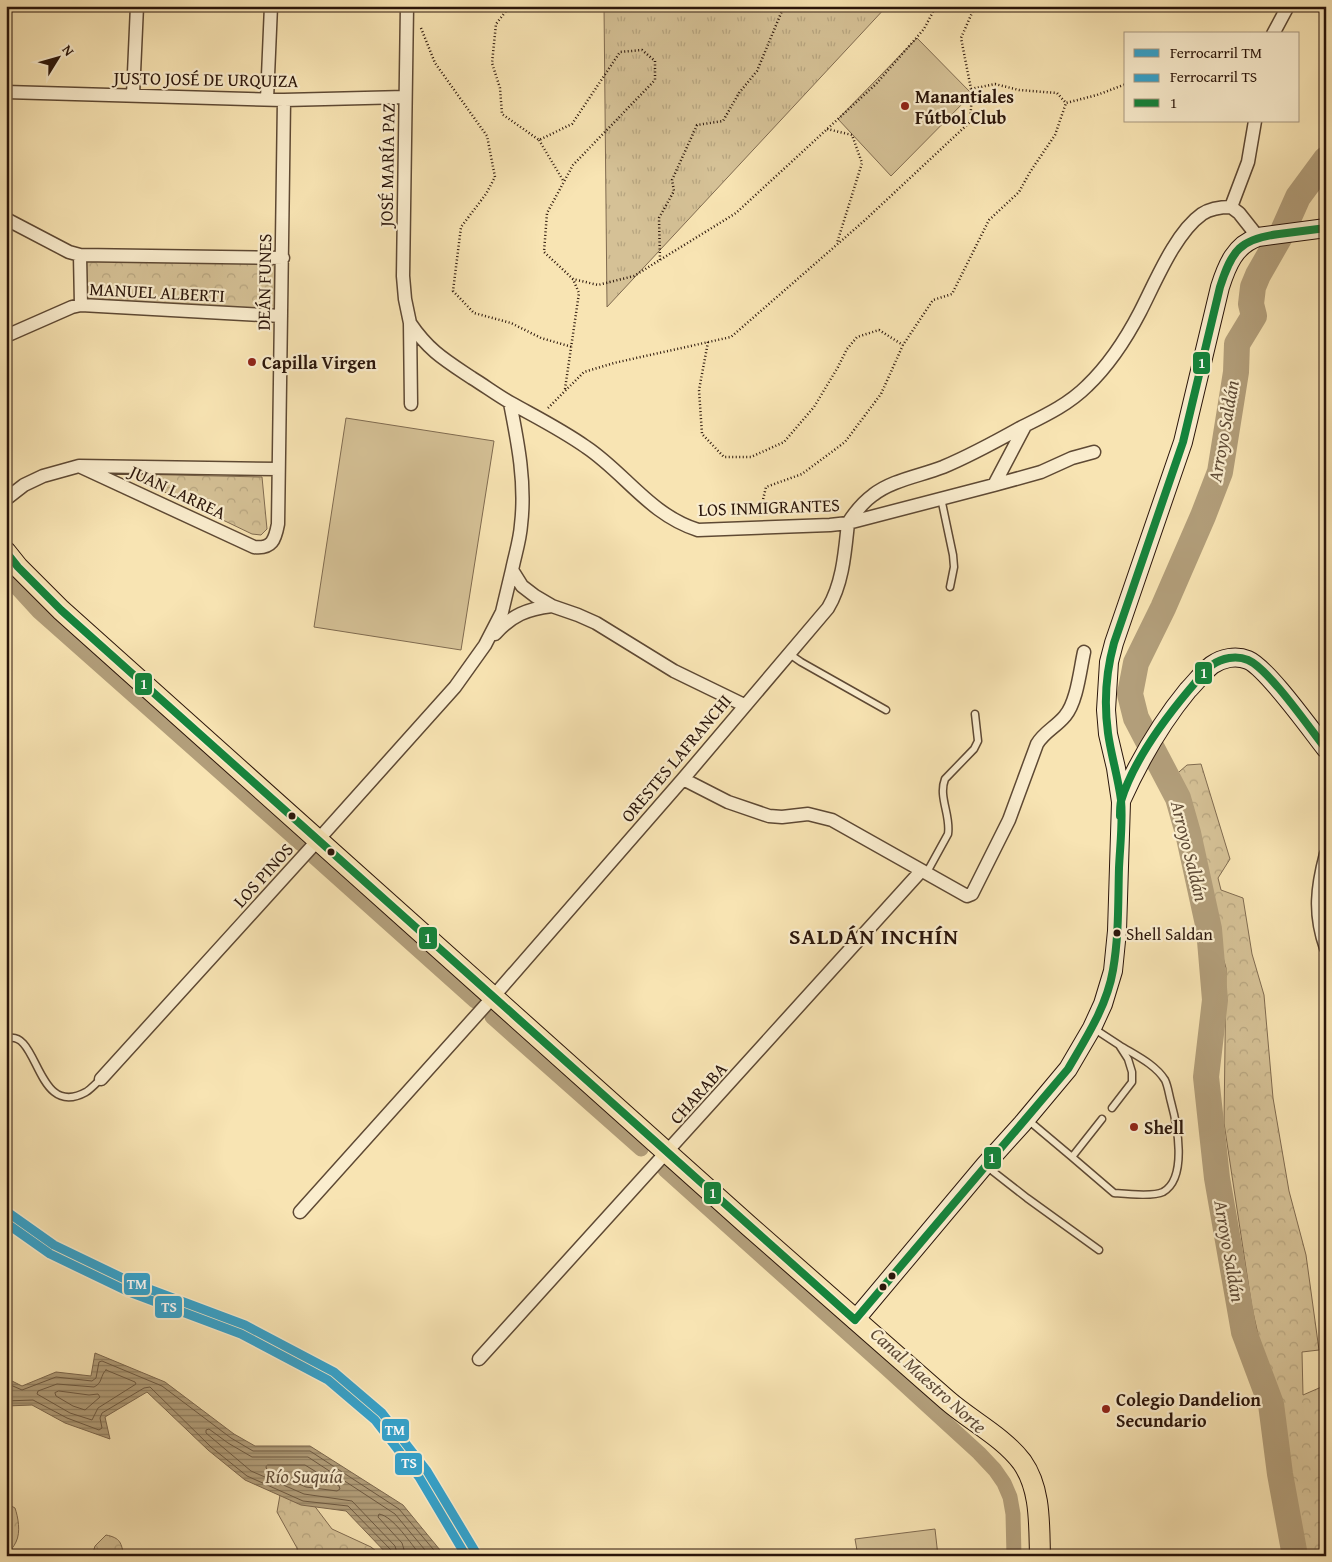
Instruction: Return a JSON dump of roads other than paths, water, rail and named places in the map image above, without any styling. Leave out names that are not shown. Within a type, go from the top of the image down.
[{"type":"main road","points":[[855,1320],[1068,1069],[1092,1028],[1103,1004],[1113,971],[1117,931],[1121,802],[1108,734],[1105,694],[1109,662],[1114,644],[1183,442],[1225,270],[1240,246],[1258,237],[1321,229]]},
{"type":"main road","points":[[6,552],[18,567],[61,610],[493,997],[855,1320],[954,1406],[1004,1444],[1018,1458],[1030,1475],[1036,1495],[1040,1556]]},
{"type":"main road","points":[[1121,802],[1139,762],[1169,714],[1203,673],[1222,659],[1234,657],[1248,660],[1263,670],[1326,749]]},
{"type":"main road","points":[[1112,753],[1119,763],[1131,769],[1139,762]]},
{"type":"street","points":[[133,95],[137,6]]},
{"type":"street","points":[[267,99],[271,6]]},
{"type":"street","name":"JOSÉ MARÍA PAZ","points":[[406,6],[403,276],[410,323]]},
{"type":"street","points":[[1275,32],[1288,6]]},
{"type":"street","name":"JUSTO JOSÉ DE URQUIZA","points":[[6,92],[284,100],[405,97]]},
{"type":"street","name":"DEÁN FUNES","points":[[263,548],[271,544],[276,536],[278,524],[284,100]]},
{"type":"street","points":[[1256,122],[1248,162],[1231,207],[1239,213],[1258,237]]},
{"type":"street","name":"LOS INMIGRANTES","points":[[410,323],[433,352],[510,403],[539,417],[587,447],[638,494],[684,525],[698,530],[830,526],[848,523],[860,506],[884,488],[962,459],[1055,410],[1072,399],[1101,372],[1130,330],[1158,276],[1192,223],[1202,214],[1213,208],[1231,207]]},
{"type":"street","points":[[6,219],[69,252],[80,255],[283,258]]},
{"type":"street","points":[[80,255],[81,305]]},
{"type":"street","name":"MANUEL ALBERTI","points":[[6,336],[72,307],[81,305],[281,316]]},
{"type":"street","points":[[410,323],[411,404]]},
{"type":"street","name":"LOS PINOS","points":[[485,645],[502,612],[521,525],[523,493],[520,456],[510,403]]},
{"type":"street","points":[[994,484],[1025,426]]},
{"type":"street","points":[[848,523],[1034,474],[1056,467],[1072,458],[1094,452]]},
{"type":"street","points":[[6,499],[24,485],[43,476],[79,466],[278,469]]},
{"type":"street","name":"JUAN LARREA","points":[[79,466],[254,547],[263,548]]},
{"type":"street","name":"ORESTES LAFRANCHI","points":[[300,1212],[493,997],[683,779],[828,608],[837,587],[845,550],[848,523]]},
{"type":"street","points":[[512,570],[522,586],[534,596],[552,606],[596,623],[674,671],[744,705]]},
{"type":"street","name":"LOS PINOS","points":[[100,1079],[455,687],[485,645],[504,624],[532,608],[552,606]]},
{"type":"street","points":[[683,779],[728,802],[769,816],[782,817],[808,814],[832,820],[967,896],[972,894],[1009,820],[1037,744],[1042,735],[1066,715],[1072,704],[1084,652]]},
{"type":"street","points":[[1326,854],[1319,879],[1317,902],[1318,917],[1326,948]]},
{"type":"street","name":"CHARABA","points":[[479,1359],[924,873]]},
{"type":"lane","points":[[941,498],[953,555],[954,567],[950,587]]},
{"type":"lane","points":[[788,653],[886,710]]},
{"type":"lane","points":[[924,873],[948,834],[949,826],[942,790],[945,779],[974,749],[978,741],[975,714]]},
{"type":"lane","points":[[1026,1119],[1114,1194],[1157,1194],[1164,1191],[1170,1185],[1178,1166],[1178,1129],[1166,1082],[1157,1070],[1092,1028]]},
{"type":"lane","points":[[6,1039],[18,1038],[25,1045],[48,1085],[54,1093],[62,1097],[86,1092],[100,1079]]},
{"type":"lane","points":[[1112,1108],[1132,1082],[1130,1066],[1119,1045]]},
{"type":"lane","points":[[1072,1157],[1102,1120]]},
{"type":"lane","points":[[985,1165],[1099,1250]]},
{"type":"water","name":"Río Suquía","points":[[95,1353],[165,1382],[234,1434],[255,1446],[310,1446],[403,1505],[445,1556],[389,1556],[346,1511],[301,1505],[245,1480],[208,1450],[147,1392],[105,1417],[110,1439],[65,1423],[32,1405],[6,1406],[6,1378],[22,1386],[56,1372],[91,1376]]},
{"type":"waterway","name":"Arroyo Saldán","points":[[1295,1556],[1280,1474],[1271,1404],[1244,1332],[1217,1178],[1206,1077],[1215,1000],[1209,929],[1188,833],[1178,798],[1136,718],[1130,694],[1136,663],[1163,608],[1220,472],[1236,372],[1237,344],[1254,316],[1251,304],[1253,287],[1282,233],[1298,197],[1326,159]]},
{"type":"waterway","name":"Canal Maestro Norte","points":[[6,576],[39,612],[301,844]]},
{"type":"waterway","name":"Canal Maestro Norte","points":[[314,857],[475,1001]]},
{"type":"waterway","name":"Canal Maestro Norte","points":[[492,1017],[641,1149]]},
{"type":"waterway","name":"Canal Maestro Norte","points":[[665,1170],[886,1368],[995,1470],[1004,1483],[1010,1497],[1013,1514],[1014,1556]]},
{"type":"rail line","name":"TM","points":[[6,1211],[54,1245],[133,1283],[245,1325],[334,1372],[382,1413],[427,1471],[478,1556]]},
{"type":"rail line","name":"TS","points":[[6,1223],[50,1254],[129,1292],[241,1334],[328,1380],[375,1420],[419,1477],[466,1556]]},
{"type":"place","name":"Manantiales Fútbol Club","points":[[905,106]]},
{"type":"place","name":"Capilla Virgen","points":[[252,362]]},
{"type":"place","name":"Shell Saldan","points":[[1117,933]]},
{"type":"place","name":"Shell","points":[[1134,1127]]},
{"type":"place","name":"Colegio Dandelion Secundario","points":[[1106,1409]]},
{"type":"district","name":"SALDÁN INCHÍN","points":[[874,936]]}]
